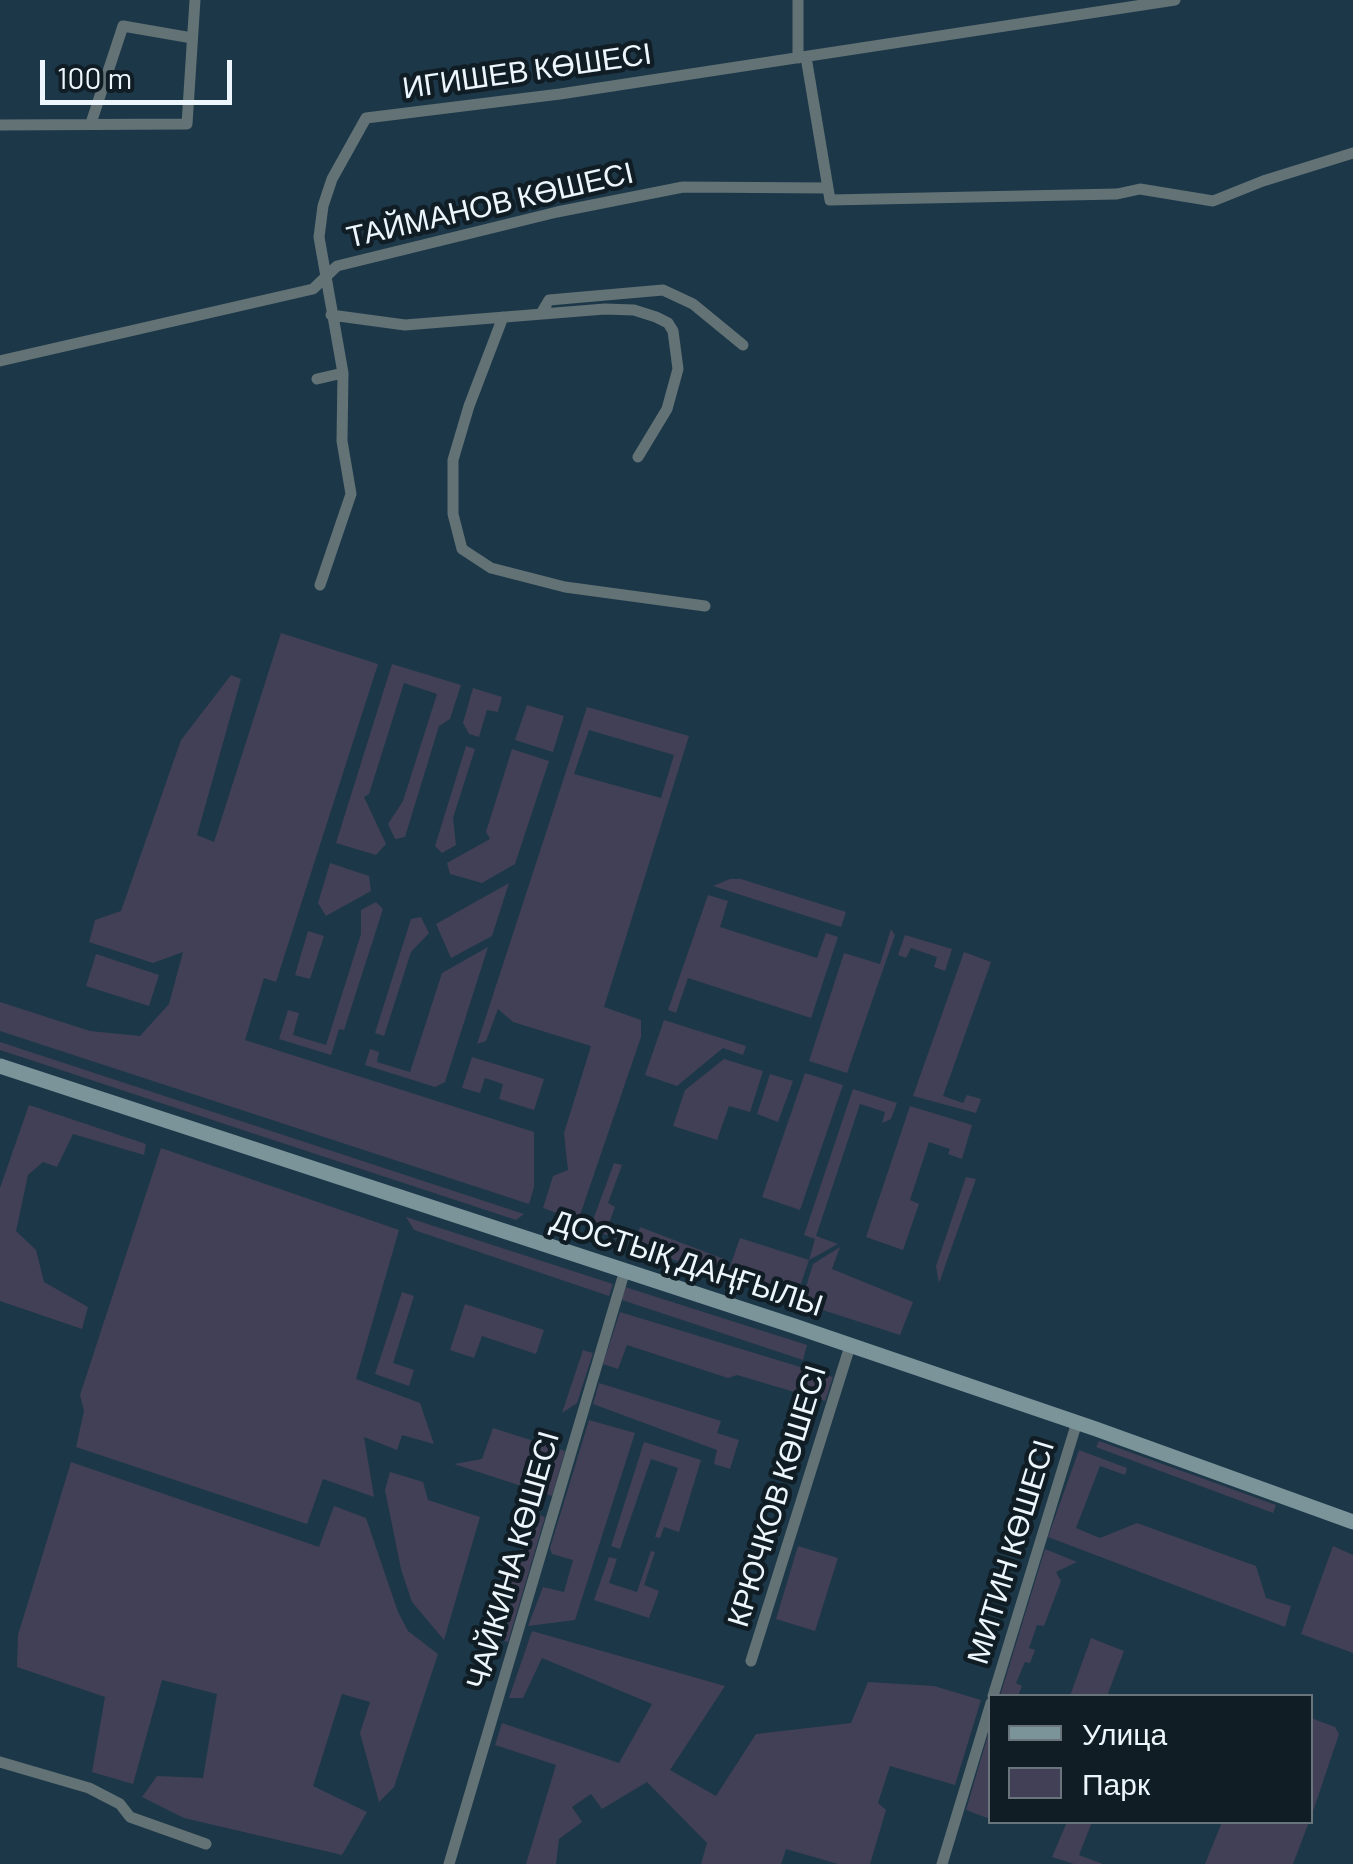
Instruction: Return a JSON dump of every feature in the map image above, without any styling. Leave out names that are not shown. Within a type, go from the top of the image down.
[{"type":"main road","name":"ДОСТЫҚ ДАҢҒЫЛЫ","points":[[0,1066],[626,1270],[1077,1422],[1353,1522]]},
{"type":"street","points":[[0,125],[187,124],[195,0]]},
{"type":"street","points":[[798,0],[802,57],[828,188]]},
{"type":"street","name":"ИГИШЕВ КӨШЕСІ","points":[[320,584],[351,494],[342,441],[342,373],[319,237],[332,178],[366,118],[560,94],[1125,4],[1174,0]]},
{"type":"street","points":[[91,124],[123,26],[192,38]]},
{"type":"street","name":"ТАЙМАНОВ КӨШЕСІ","points":[[0,361],[313,289],[337,266],[479,230],[682,187],[828,188],[830,200],[1117,194],[1140,189],[1213,201],[1353,152]]},
{"type":"street","points":[[542,312],[549,300],[663,290],[694,304],[743,345]]},
{"type":"street","points":[[331,315],[405,325],[542,312],[634,310],[668,322],[678,350],[675,388],[638,458]]},
{"type":"street","points":[[503,317],[453,460],[453,514],[462,549],[491,568],[565,586],[705,606]]},
{"type":"street","points":[[317,379],[342,373]]},
{"type":"street","name":"ЧАЙКИНА КӨШЕСІ","points":[[449,1864],[626,1270]]},
{"type":"street","name":"КРЮЧКОВ КӨШЕСІ","points":[[751,1661],[850,1346]]},
{"type":"street","name":"МИТИН КӨШЕСІ","points":[[994,1694],[1077,1422]]},
{"type":"street","name":"МИТИН КӨШЕСІ","points":[[942,1864],[988,1713]]},
{"type":"street","points":[[0,1762],[89,1788],[120,1804],[130,1817],[206,1844]]},
{"type":"green space","points":[[281,633],[378,664],[276,982],[264,978],[245,1040],[534,1132],[534,1187],[529,1204],[0,1031],[0,1002],[90,1031],[140,1036],[169,1004],[183,952],[153,963],[89,942],[95,920],[121,911],[181,740],[231,675],[241,679],[197,835],[214,842]]},
{"type":"green space","points":[[392,664],[461,685],[450,719],[439,726],[405,837],[395,839],[388,824],[403,801],[437,694],[404,683],[369,794],[364,797],[386,844],[376,855],[336,843]]},
{"type":"green space","points":[[473,688],[502,697],[498,712],[487,710],[479,737],[469,734],[463,723]]},
{"type":"green space","points":[[527,705],[564,716],[553,752],[515,740]]},
{"type":"green space","points":[[587,707],[689,736],[604,1007],[641,1020],[641,1037],[578,1221],[543,1208],[553,1176],[568,1170],[564,1133],[591,1046],[513,1022],[498,1009],[486,1041],[477,1044]],"holes":[[[589,730],[674,755],[661,798],[574,774]]]},
{"type":"green space","points":[[466,746],[475,749],[453,818],[456,845],[442,853],[435,846]]},
{"type":"green space","points":[[512,749],[549,761],[515,864],[482,883],[450,874],[447,863],[490,839],[486,832]]},
{"type":"green space","points":[[330,863],[369,876],[371,891],[326,916],[318,903]]},
{"type":"green space","points":[[741,879],[846,912],[841,927],[713,886]]},
{"type":"green space","points":[[509,883],[492,936],[451,958],[436,924]]},
{"type":"green space","points":[[708,895],[728,901],[720,927],[817,958],[826,933],[838,937],[811,1018],[688,978],[676,1013],[668,1010]]},
{"type":"green space","points":[[376,902],[383,909],[344,1030],[339,1029],[331,1055],[279,1039],[288,1010],[299,1013],[293,1035],[326,1045],[361,934],[361,910]]},
{"type":"green space","points":[[421,917],[429,933],[411,952],[384,1036],[375,1033],[411,919]]},
{"type":"green space","points":[[891,929],[895,935],[847,1073],[809,1061],[844,953],[880,964]]},
{"type":"green space","points":[[308,931],[324,936],[310,979],[295,975]]},
{"type":"green space","points":[[905,935],[952,949],[945,971],[934,967],[937,957],[911,948],[906,958],[898,955]]},
{"type":"green space","points":[[488,947],[445,1082],[435,1087],[365,1065],[370,1049],[379,1052],[377,1062],[410,1072],[442,973]]},
{"type":"green space","points":[[964,952],[991,962],[943,1096],[963,1103],[967,1095],[981,1099],[976,1113],[913,1096]]},
{"type":"green space","points":[[96,954],[159,975],[149,1006],[86,986]]},
{"type":"green space","points":[[664,1020],[746,1046],[743,1055],[723,1048],[677,1086],[645,1075]]},
{"type":"green space","points":[[0,1042],[524,1214],[516,1220],[0,1050]]},
{"type":"green space","points":[[472,1057],[544,1079],[534,1110],[499,1099],[503,1084],[485,1078],[480,1093],[462,1088]]},
{"type":"green space","points":[[724,1059],[763,1071],[750,1112],[729,1106],[717,1140],[673,1126],[685,1090]]},
{"type":"green space","points":[[805,1073],[843,1085],[800,1210],[762,1197]]},
{"type":"green space","points":[[770,1074],[793,1081],[778,1122],[757,1114]]},
{"type":"green space","points":[[853,1089],[897,1103],[891,1119],[882,1123],[885,1112],[860,1104],[816,1236],[838,1244],[809,1260],[815,1239],[804,1235]]},
{"type":"green space","points":[[29,1105],[146,1144],[144,1155],[73,1134],[57,1167],[43,1162],[28,1175],[16,1231],[36,1250],[44,1282],[88,1307],[82,1329],[0,1301],[0,1188]]},
{"type":"green space","points":[[910,1106],[972,1125],[962,1159],[948,1154],[950,1149],[929,1142],[910,1200],[919,1204],[903,1250],[866,1237]]},
{"type":"green space","points":[[161,1148],[399,1230],[356,1379],[420,1403],[434,1444],[402,1435],[397,1450],[364,1437],[374,1497],[323,1479],[307,1524],[76,1447],[84,1411],[80,1395]]},
{"type":"green space","points":[[614,1163],[622,1165],[608,1203],[615,1207],[607,1229],[630,1237],[628,1244],[590,1228]]},
{"type":"green space","points":[[966,1177],[976,1179],[939,1283],[936,1266]]},
{"type":"green space","points":[[406,1217],[613,1284],[609,1296],[414,1230]]},
{"type":"green space","points":[[640,1227],[724,1259],[718,1275],[634,1246]]},
{"type":"green space","points":[[740,1238],[809,1260],[795,1301],[726,1278]]},
{"type":"green space","points":[[840,1247],[832,1269],[913,1302],[900,1335],[801,1303],[813,1264]]},
{"type":"green space","points":[[625,1287],[807,1345],[803,1360],[622,1300]]},
{"type":"green space","points":[[402,1292],[414,1296],[393,1363],[414,1370],[409,1386],[375,1374]]},
{"type":"green space","points":[[465,1304],[544,1330],[536,1354],[482,1336],[474,1358],[450,1350]]},
{"type":"green space","points":[[620,1312],[833,1377],[825,1401],[737,1375],[728,1378],[627,1345],[618,1369],[603,1364]]},
{"type":"green space","points":[[583,1350],[593,1353],[577,1403],[562,1413]]},
{"type":"green space","points":[[599,1383],[721,1421],[717,1433],[739,1440],[730,1469],[714,1464],[717,1450],[593,1404]]},
{"type":"green space","points":[[589,1420],[635,1433],[575,1620],[528,1626],[543,1587],[564,1592],[573,1560],[552,1554],[550,1548]]},
{"type":"green space","points":[[493,1428],[565,1451],[552,1496],[454,1464],[482,1459]]},
{"type":"green space","points":[[1099,1441],[1276,1505],[1273,1513],[1096,1447]]},
{"type":"green space","points":[[644,1442],[701,1460],[679,1532],[664,1527],[660,1538],[655,1537],[678,1468],[651,1459],[620,1549],[611,1546]]},
{"type":"green space","points":[[1079,1450],[1127,1468],[1125,1475],[1100,1466],[1076,1528],[1100,1538],[1137,1523],[1256,1566],[1266,1598],[1291,1606],[1285,1627],[1048,1537]]},
{"type":"green space","points":[[71,1462],[319,1547],[334,1506],[366,1518],[408,1631],[438,1654],[394,1787],[379,1802],[360,1733],[370,1702],[342,1694],[313,1786],[367,1812],[342,1855],[184,1818],[142,1797],[157,1776],[203,1778],[217,1694],[162,1680],[133,1784],[92,1772],[105,1697],[17,1667],[18,1635]]},
{"type":"green space","points":[[390,1472],[423,1482],[428,1500],[480,1517],[444,1640],[412,1602],[401,1569],[385,1490]]},
{"type":"green space","points":[[532,1513],[545,1517],[508,1642],[492,1637]]},
{"type":"green space","points":[[798,1546],[838,1558],[815,1631],[776,1619]]},
{"type":"green space","points":[[1333,1546],[1353,1555],[1353,1653],[1301,1634]]},
{"type":"green space","points":[[1045,1549],[1077,1562],[1056,1572],[1061,1581],[1044,1626],[1037,1625],[1029,1648],[1035,1650],[1016,1683],[1022,1686],[1019,1694],[1001,1694]]},
{"type":"green space","points":[[651,1551],[655,1552],[644,1585],[659,1591],[649,1618],[594,1600],[609,1557],[617,1559],[609,1583],[637,1592]]},
{"type":"green space","points":[[532,1631],[725,1686],[670,1770],[716,1796],[756,1734],[851,1723],[868,1682],[934,1686],[981,1700],[955,1785],[890,1766],[878,1803],[886,1810],[870,1864],[838,1864],[786,1849],[781,1864],[701,1864],[707,1843],[647,1782],[602,1809],[591,1794],[572,1807],[582,1822],[559,1839],[556,1864],[526,1864],[556,1765],[495,1745],[502,1723],[619,1763],[652,1704],[542,1658],[523,1698],[509,1698]]},
{"type":"green space","points":[[1091,1638],[1124,1651],[1108,1694],[1071,1694]]},
{"type":"green space","points":[[1313,1719],[1335,1727],[1339,1734],[1313,1811]]},
{"type":"green space","points":[[988,1735],[988,1818],[966,1810]]},
{"type":"green space","points":[[1066,1824],[1091,1824],[1079,1855],[1103,1864],[1074,1864],[1052,1857]]},
{"type":"green space","points":[[1221,1824],[1308,1824],[1293,1864],[1205,1864]]}]
